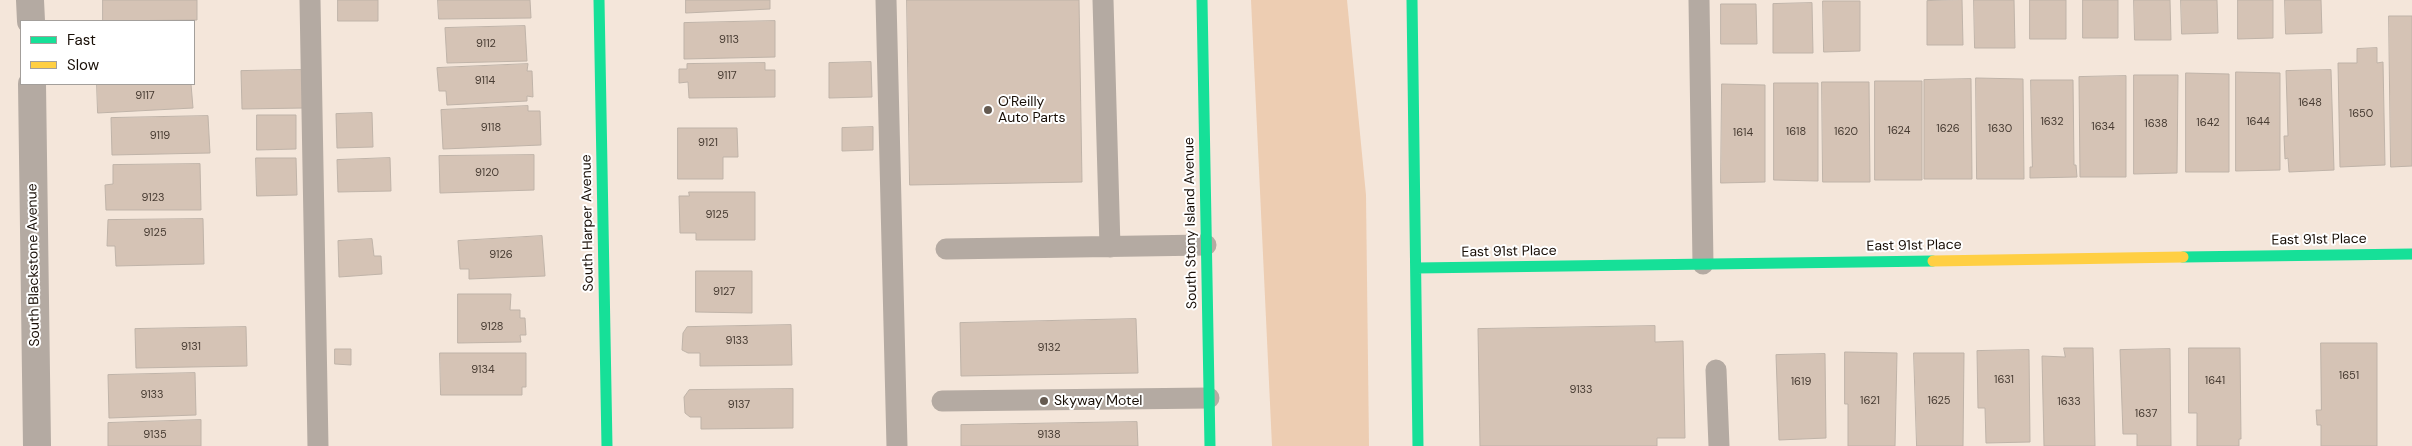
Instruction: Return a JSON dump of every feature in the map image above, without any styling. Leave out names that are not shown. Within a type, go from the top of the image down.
[{"type":"main road","name":"South Harper Avenue","points":[[599,0],[607,446]]},
{"type":"main road","name":"South Stony Island Avenue","points":[[1202,0],[1210,446]]},
{"type":"main road","points":[[1412,0],[1418,446]]},
{"type":"main road","name":"East 91st Place","points":[[1416,268],[2412,254]]},
{"type":"street","points":[[30,0],[30,20]]},
{"type":"street","name":"South Blackstone Avenue","points":[[32,85],[37,446]]},
{"type":"lane","points":[[310,0],[318,446]]},
{"type":"lane","points":[[886,0],[897,446]]},
{"type":"lane","points":[[1103,0],[1110,247]]},
{"type":"lane","points":[[1699,0],[1703,264]]},
{"type":"lane","points":[[946,249],[1206,245]]},
{"type":"lane","points":[[1716,370],[1718,446]]},
{"type":"lane","points":[[942,401],[1209,398]]},
{"type":"shaded area","points":[[1251,0],[1347,0],[1366,195],[1369,446],[1272,446]]},
{"type":"building","points":[[103,0],[197,0],[197,20],[103,20]]},
{"type":"building","points":[[338,0],[378,0],[378,21],[338,21]]},
{"type":"building","points":[[438,0],[530,0],[531,18],[439,19]]},
{"type":"building","points":[[686,0],[770,0],[770,9],[686,13]]},
{"type":"building","points":[[907,0],[1079,0],[1082,182],[910,185]]},
{"type":"building","points":[[1962,0],[1963,45],[1927,45],[1927,1]]},
{"type":"building","points":[[1974,0],[2014,0],[2015,48],[1975,48]]},
{"type":"building","points":[[2030,0],[2066,0],[2066,39],[2030,39]]},
{"type":"building","points":[[2083,0],[2118,0],[2118,38],[2083,38]]},
{"type":"building","points":[[2134,0],[2170,0],[2171,40],[2135,40]]},
{"type":"building","points":[[2181,0],[2217,0],[2218,33],[2182,34]]},
{"type":"building","points":[[2238,0],[2273,0],[2273,38],[2238,39]]},
{"type":"building","points":[[2285,0],[2321,0],[2322,33],[2286,34]]},
{"type":"building","points":[[1823,1],[1860,1],[1860,51],[1824,52]]},
{"type":"building","points":[[1812,3],[1813,53],[1773,53],[1773,4]]},
{"type":"building","points":[[1721,4],[1756,4],[1757,44],[1721,44]]},
{"type":"building","points":[[2389,16],[2412,16],[2412,166],[2391,167]]},
{"type":"building","points":[[775,21],[775,57],[684,59],[684,23]]},
{"type":"building","points":[[525,26],[527,61],[447,63],[445,28]]},
{"type":"building","points":[[2377,48],[2377,63],[2383,62],[2385,165],[2340,167],[2338,63],[2357,63],[2357,49]]},
{"type":"building","points":[[871,62],[872,97],[829,98],[829,63]]},
{"type":"building","points":[[765,63],[765,70],[775,70],[775,97],[689,98],[688,82],[679,83],[679,69],[687,69],[687,64]]},
{"type":"building","points":[[528,64],[527,71],[532,71],[533,97],[527,96],[527,101],[447,105],[446,91],[439,91],[437,68]]},
{"type":"building","points":[[303,70],[304,108],[242,109],[241,71]]},
{"type":"building","points":[[2331,70],[2334,170],[2289,172],[2288,158],[2285,159],[2284,136],[2288,136],[2286,71]]},
{"type":"building","points":[[2236,72],[2280,73],[2280,170],[2236,171]]},
{"type":"building","points":[[2186,73],[2229,74],[2229,172],[2186,172]]},
{"type":"building","points":[[2134,75],[2178,75],[2177,173],[2134,174]]},
{"type":"building","points":[[2126,76],[2126,177],[2080,177],[2079,77]]},
{"type":"building","points":[[1976,78],[2023,79],[2024,179],[1977,179]]},
{"type":"building","points":[[1971,79],[1972,179],[1924,179],[1924,80]]},
{"type":"building","points":[[2031,80],[2073,80],[2074,165],[2076,165],[2077,177],[2030,178],[2030,167],[2032,167]]},
{"type":"building","points":[[1875,81],[1922,81],[1922,180],[1875,180]]},
{"type":"building","points":[[1822,82],[1869,82],[1870,182],[1823,182]]},
{"type":"building","points":[[1774,83],[1818,83],[1818,181],[1774,180]]},
{"type":"building","points":[[1722,84],[1765,85],[1765,182],[1721,183]]},
{"type":"building","points":[[97,85],[191,85],[193,108],[98,113]]},
{"type":"building","points":[[528,106],[528,111],[540,111],[541,145],[443,149],[441,110]]},
{"type":"building","points":[[372,113],[373,147],[337,148],[336,114]]},
{"type":"building","points":[[257,115],[296,115],[296,149],[257,150]]},
{"type":"building","points":[[208,116],[210,153],[112,155],[111,118]]},
{"type":"building","points":[[873,127],[873,150],[842,151],[842,128]]},
{"type":"building","points":[[678,128],[737,128],[738,157],[723,157],[723,179],[678,179]]},
{"type":"building","points":[[534,155],[534,190],[440,193],[439,156]]},
{"type":"building","points":[[256,158],[296,158],[297,195],[257,196]]},
{"type":"building","points":[[390,158],[391,191],[338,192],[337,160]]},
{"type":"building","points":[[200,164],[201,210],[106,210],[105,185],[113,184],[113,165]]},
{"type":"building","points":[[689,192],[755,192],[755,240],[696,240],[696,233],[680,233],[679,196],[689,196]]},
{"type":"building","points":[[203,219],[204,264],[116,266],[115,246],[107,246],[108,220]]},
{"type":"building","points":[[542,236],[545,276],[469,279],[469,269],[460,269],[458,241]]},
{"type":"building","points":[[372,239],[374,256],[381,256],[382,274],[339,277],[338,241]]},
{"type":"building","points":[[696,271],[752,271],[752,313],[696,312]]},
{"type":"building","points":[[458,294],[511,294],[510,310],[520,310],[520,318],[525,318],[526,335],[520,335],[521,342],[458,343]]},
{"type":"building","points":[[1136,319],[1138,373],[961,376],[960,323]]},
{"type":"building","points":[[791,325],[792,365],[700,366],[700,353],[688,353],[682,350],[683,333],[687,327]]},
{"type":"building","points":[[1655,326],[1655,342],[1683,341],[1685,438],[1657,438],[1657,446],[1480,446],[1478,329]]},
{"type":"building","points":[[246,327],[247,366],[136,368],[135,329]]},
{"type":"building","points":[[2321,343],[2377,343],[2377,446],[2321,446],[2321,425],[2317,425],[2316,410],[2321,410]]},
{"type":"building","points":[[2064,348],[2093,348],[2095,446],[2044,446],[2042,356],[2065,357]]},
{"type":"building","points":[[2189,348],[2240,348],[2241,439],[2239,439],[2239,446],[2197,446],[2197,413],[2189,413]]},
{"type":"building","points":[[335,349],[351,349],[351,365],[335,364]]},
{"type":"building","points":[[2170,349],[2171,446],[2137,446],[2137,434],[2123,434],[2120,350]]},
{"type":"building","points":[[2029,350],[2030,442],[1986,443],[1985,408],[1978,408],[1977,351]]},
{"type":"building","points":[[1845,352],[1897,353],[1895,446],[1848,446],[1848,404],[1845,404]]},
{"type":"building","points":[[440,353],[526,353],[526,387],[522,387],[522,395],[441,395]]},
{"type":"building","points":[[1914,353],[1964,353],[1963,446],[1917,446]]},
{"type":"building","points":[[1825,354],[1826,438],[1779,440],[1776,355]]},
{"type":"building","points":[[195,373],[196,415],[109,418],[108,375]]},
{"type":"building","points":[[793,389],[793,428],[701,429],[701,417],[690,417],[685,413],[684,397],[689,390]]},
{"type":"building","points":[[201,420],[201,446],[108,446],[108,423]]},
{"type":"building","points":[[1137,422],[1138,446],[961,446],[961,425]]},
{"type":"traffic: fast","points":[[599,0],[607,446]]},
{"type":"traffic: fast","points":[[1202,0],[1210,446]]},
{"type":"traffic: fast","points":[[1412,0],[1418,446]]},
{"type":"traffic: fast","points":[[2183,257],[2412,254]]},
{"type":"traffic: fast","points":[[1416,268],[1933,261]]},
{"type":"traffic: slow","points":[[1933,261],[2183,257]]},
{"type":"place","name":"O'Reilly Auto Parts","points":[[988,110]]},
{"type":"place","name":"Skyway Motel","points":[[1044,401]]}]
